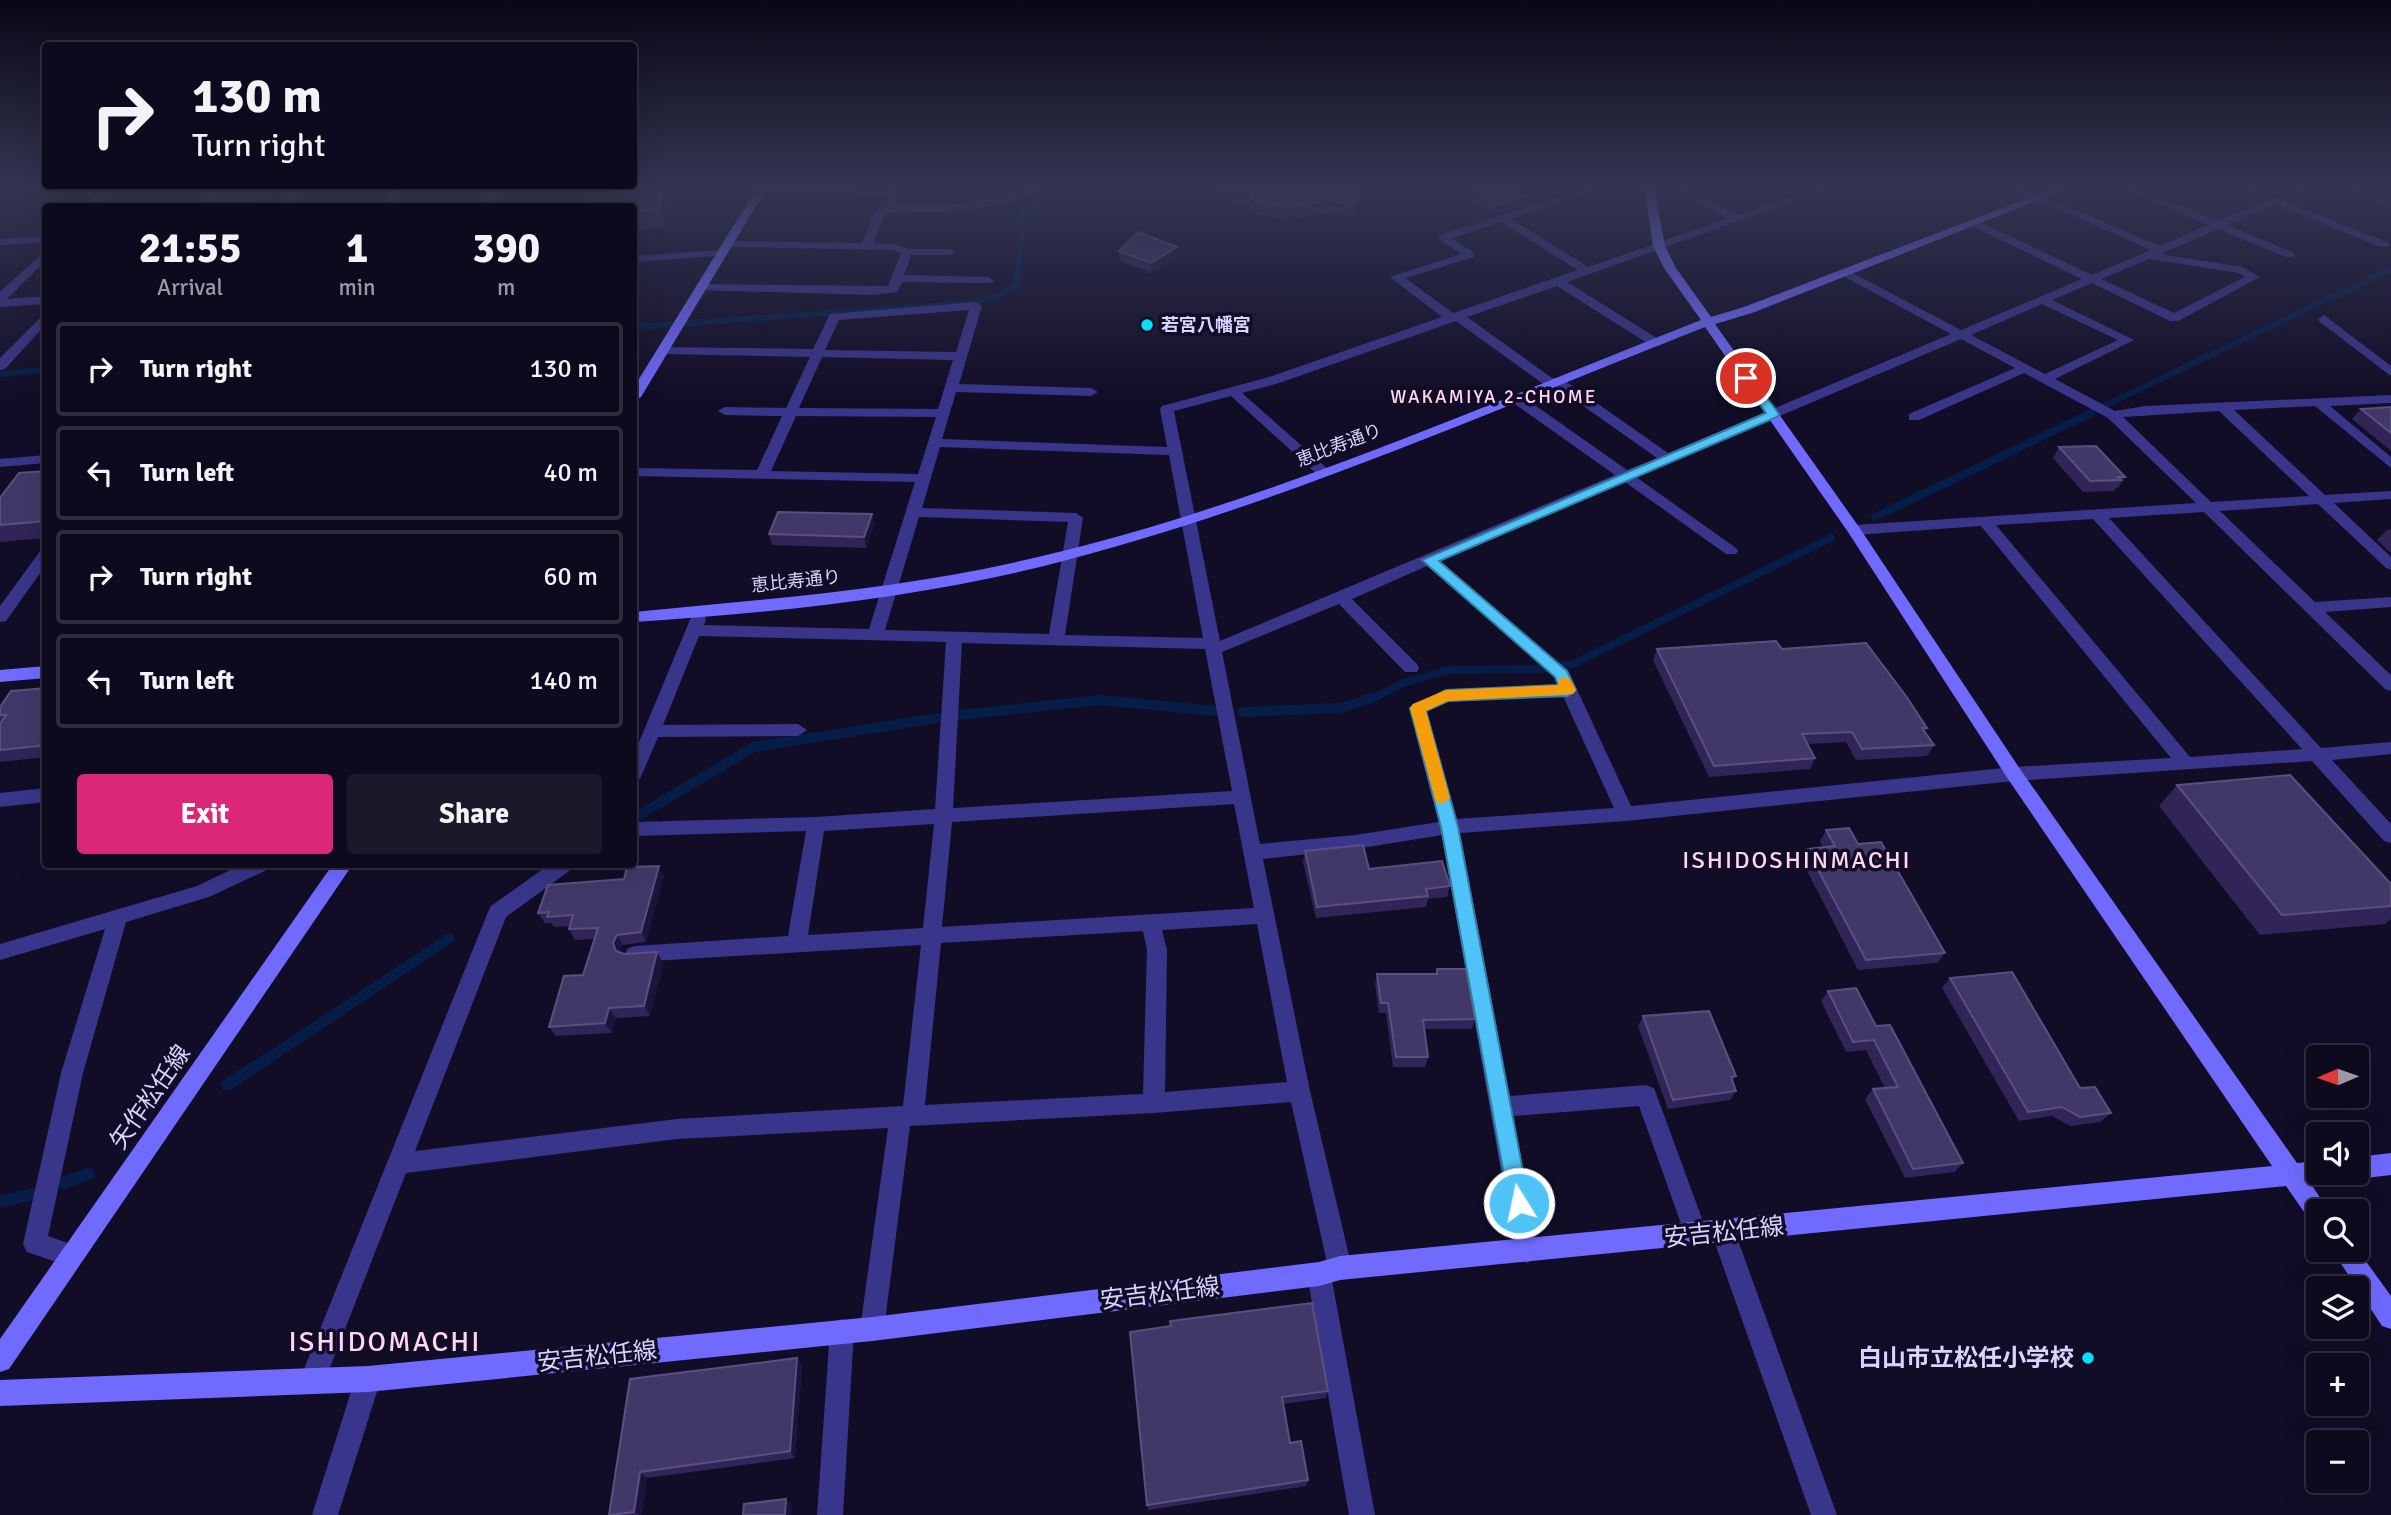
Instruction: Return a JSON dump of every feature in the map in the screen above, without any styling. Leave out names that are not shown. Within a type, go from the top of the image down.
[{"type":"street","points":[[0,301],[42,257]]},
{"type":"street","points":[[637,259],[655,257]]},
{"type":"street","points":[[638,384],[720,257]]},
{"type":"street","points":[[898,309],[900,296],[895,283],[905,257]]},
{"type":"street","points":[[1464,257],[1396,277],[1667,459]]},
{"type":"street","points":[[1564,257],[1587,271]]},
{"type":"street","points":[[1362,1515],[1330,1271],[1299,1091],[1255,852],[1167,409],[1233,391],[1628,257]]},
{"type":"street","points":[[1665,257],[1705,323],[1854,530],[2014,774],[2308,1199]]},
{"type":"street","name":"恵比寿通り","points":[[637,617],[890,589],[965,578],[1189,520],[1323,472],[1705,323],[1885,257]]},
{"type":"street","points":[[2046,257],[2174,318],[2254,278],[2242,270],[2174,257]]},
{"type":"street","points":[[694,630],[954,635],[1212,644],[1223,647],[1958,333],[2146,257]]},
{"type":"street","points":[[1845,272],[2113,415],[2314,607],[2391,685]]},
{"type":"street","points":[[701,288],[873,291],[895,283],[988,281]]},
{"type":"street","points":[[1559,281],[1656,343]]},
{"type":"street","points":[[0,301],[42,300]]},
{"type":"street","points":[[2042,300],[2128,341],[2045,379]]},
{"type":"street","points":[[762,475],[835,317],[898,309],[976,306],[971,330],[960,356],[936,443],[876,634]]},
{"type":"street","points":[[2324,319],[2391,372]]},
{"type":"street","points":[[0,366],[42,320]]},
{"type":"street","points":[[662,350],[960,356]]},
{"type":"street","points":[[1914,417],[2025,368]]},
{"type":"street","points":[[951,388],[1091,392]]},
{"type":"street","points":[[1233,391],[1323,472]]},
{"type":"street","points":[[1514,397],[1731,551]]},
{"type":"street","points":[[2113,415],[2391,399]]},
{"type":"street","points":[[2318,402],[2391,464]]},
{"type":"street","points":[[2223,407],[2391,565]]},
{"type":"street","points":[[725,411],[945,413]]},
{"type":"street","points":[[936,443],[1177,451]]},
{"type":"street","points":[[0,463],[42,459]]},
{"type":"street","points":[[637,472],[925,478]]},
{"type":"street","points":[[1854,530],[2391,495]]},
{"type":"street","points":[[914,512],[1076,518],[1056,639]]},
{"type":"street","points":[[2096,513],[2391,836]]},
{"type":"street","points":[[1985,521],[2186,765]]},
{"type":"street","points":[[0,617],[42,559]]},
{"type":"street","points":[[1429,560],[1562,674],[1626,814]]},
{"type":"street","points":[[1340,597],[1411,668]]},
{"type":"street","points":[[2314,607],[2391,603]]},
{"type":"street","points":[[637,766],[702,610]]},
{"type":"street","points":[[872,1328],[907,1114],[932,937],[944,816],[954,635]]},
{"type":"street","points":[[0,676],[42,672]]},
{"type":"street","points":[[1527,1251],[1450,827],[1418,708],[1446,695],[1568,690]]},
{"type":"street","points":[[651,731],[798,730]]},
{"type":"street","points":[[1255,852],[1355,842],[1450,827],[1626,814],[2014,774],[2186,765],[2391,748]]},
{"type":"street","points":[[0,800],[42,795]]},
{"type":"street","points":[[637,829],[816,824],[1243,797]]},
{"type":"street","points":[[797,944],[816,824]]},
{"type":"street","points":[[0,953],[202,892],[253,868]]},
{"type":"street","name":"矢作松任線","points":[[0,1360],[341,868]]},
{"type":"street","points":[[313,1378],[498,912],[559,868]]},
{"type":"street","points":[[631,954],[1267,915]]},
{"type":"street","points":[[71,1255],[35,1244],[72,1073],[118,918]]},
{"type":"street","points":[[1151,922],[1157,950],[1154,1103]]},
{"type":"street","points":[[400,1163],[677,1129],[907,1114],[1154,1103],[1299,1091]]},
{"type":"street","points":[[1502,1107],[1646,1095],[1696,1236]]},
{"type":"street","points":[[2369,1167],[2391,1164]]},
{"type":"street","name":"安吉松任線","points":[[0,1393],[313,1378],[369,1379],[872,1328],[1330,1271],[2306,1173]]},
{"type":"street","points":[[1723,1231],[1824,1515]]},
{"type":"street","points":[[2352,1262],[2391,1317]]},
{"type":"street","points":[[830,1515],[842,1331]]},
{"type":"street","points":[[325,1515],[369,1379]]},
{"type":"building","points":[[1134,257],[1161,257],[1151,263]]},
{"type":"building","points":[[2391,407],[2391,433],[2361,409]]},
{"type":"building","points":[[2096,446],[2125,477],[2118,477],[2121,480],[2090,481],[2059,447]]},
{"type":"building","points":[[42,471],[42,521],[0,525],[0,498],[19,473]]},
{"type":"building","points":[[778,512],[872,514],[864,537],[769,534]]},
{"type":"building","points":[[1776,641],[1782,649],[1866,643],[1906,696],[1927,728],[1922,728],[1934,745],[1862,749],[1852,732],[1802,734],[1815,758],[1714,766],[1657,649]]},
{"type":"building","points":[[42,688],[42,742],[39,746],[0,750],[0,724],[6,715],[0,715],[0,707],[11,691]]},
{"type":"building","points":[[2290,775],[2391,884],[2391,906],[2282,915],[2177,785]]},
{"type":"building","points":[[1849,828],[1858,844],[1881,842],[1945,953],[1866,960],[1807,849],[1835,846],[1826,830]]},
{"type":"building","points":[[1363,845],[1369,869],[1442,861],[1450,886],[1426,889],[1428,896],[1317,907],[1305,851]]},
{"type":"building","points":[[659,866],[641,932],[617,935],[613,943],[616,951],[624,954],[657,952],[644,1006],[609,1008],[605,1023],[549,1027],[564,976],[583,975],[598,928],[569,929],[573,915],[547,917],[549,912],[538,913],[548,885],[624,879],[627,868]]},
{"type":"building","points":[[1437,969],[1466,969],[1475,1019],[1423,1020],[1428,1057],[1396,1057],[1388,1003],[1381,1003],[1377,974],[1437,974]]},
{"type":"building","points":[[2012,972],[2080,1088],[2095,1087],[2111,1113],[2080,1117],[2062,1107],[2028,1112],[1950,978]]},
{"type":"building","points":[[1856,988],[1876,1026],[1890,1025],[1963,1163],[1913,1169],[1873,1089],[1898,1087],[1874,1040],[1853,1042],[1828,991]]},
{"type":"building","points":[[1709,1011],[1736,1076],[1731,1077],[1736,1091],[1673,1100],[1643,1016]]},
{"type":"building","points":[[1312,1303],[1328,1391],[1282,1397],[1290,1443],[1301,1441],[1308,1480],[1147,1505],[1130,1332],[1171,1326],[1170,1321]]},
{"type":"building","points":[[797,1358],[790,1451],[640,1472],[634,1512],[609,1515],[630,1379]]},
{"type":"building","points":[[786,1499],[785,1515],[743,1515],[744,1504]]},
{"type":"waterway","points":[[637,327],[969,303],[997,297],[1017,284],[1019,257]]},
{"type":"waterway","points":[[2104,406],[2391,269]]},
{"type":"waterway","points":[[0,374],[42,370]]},
{"type":"waterway","points":[[1875,517],[2091,413]]},
{"type":"waterway","points":[[1560,666],[1573,664],[1831,538]]},
{"type":"waterway","points":[[1369,700],[1403,683],[1449,670],[1543,669]]},
{"type":"waterway","points":[[1242,712],[1340,708],[1372,698]]},
{"type":"waterway","points":[[960,715],[1100,700],[1215,711]]},
{"type":"waterway","points":[[637,816],[754,747],[938,718]]},
{"type":"waterway","points":[[264,1061],[450,938]]},
{"type":"waterway","points":[[227,1085],[267,1059]]},
{"type":"waterway","points":[[62,1183],[89,1174]]},
{"type":"waterway","points":[[0,1202],[33,1194]]},
{"type":"slow traffic","points":[[1442,798],[1418,708],[1446,695],[1568,690],[1565,682]]},
{"type":"place","name":"若宮八幡宮","points":[[1147,325]]},
{"type":"place","name":"白山市立松任小学校","points":[[2088,1358]]},
{"type":"district","name":"WAKAMIYA 2-CHOME","points":[[1494,397]]},
{"type":"district","name":"ISHIDOSHINMACHI","points":[[1797,860]]},
{"type":"district","name":"ISHIDOMACHI","points":[[385,1342]]},
{"type":"route","points":[[1519,1203],[1450,827],[1418,708],[1446,695],[1568,690],[1562,674],[1429,560],[1773,414],[1746,378]]}]
